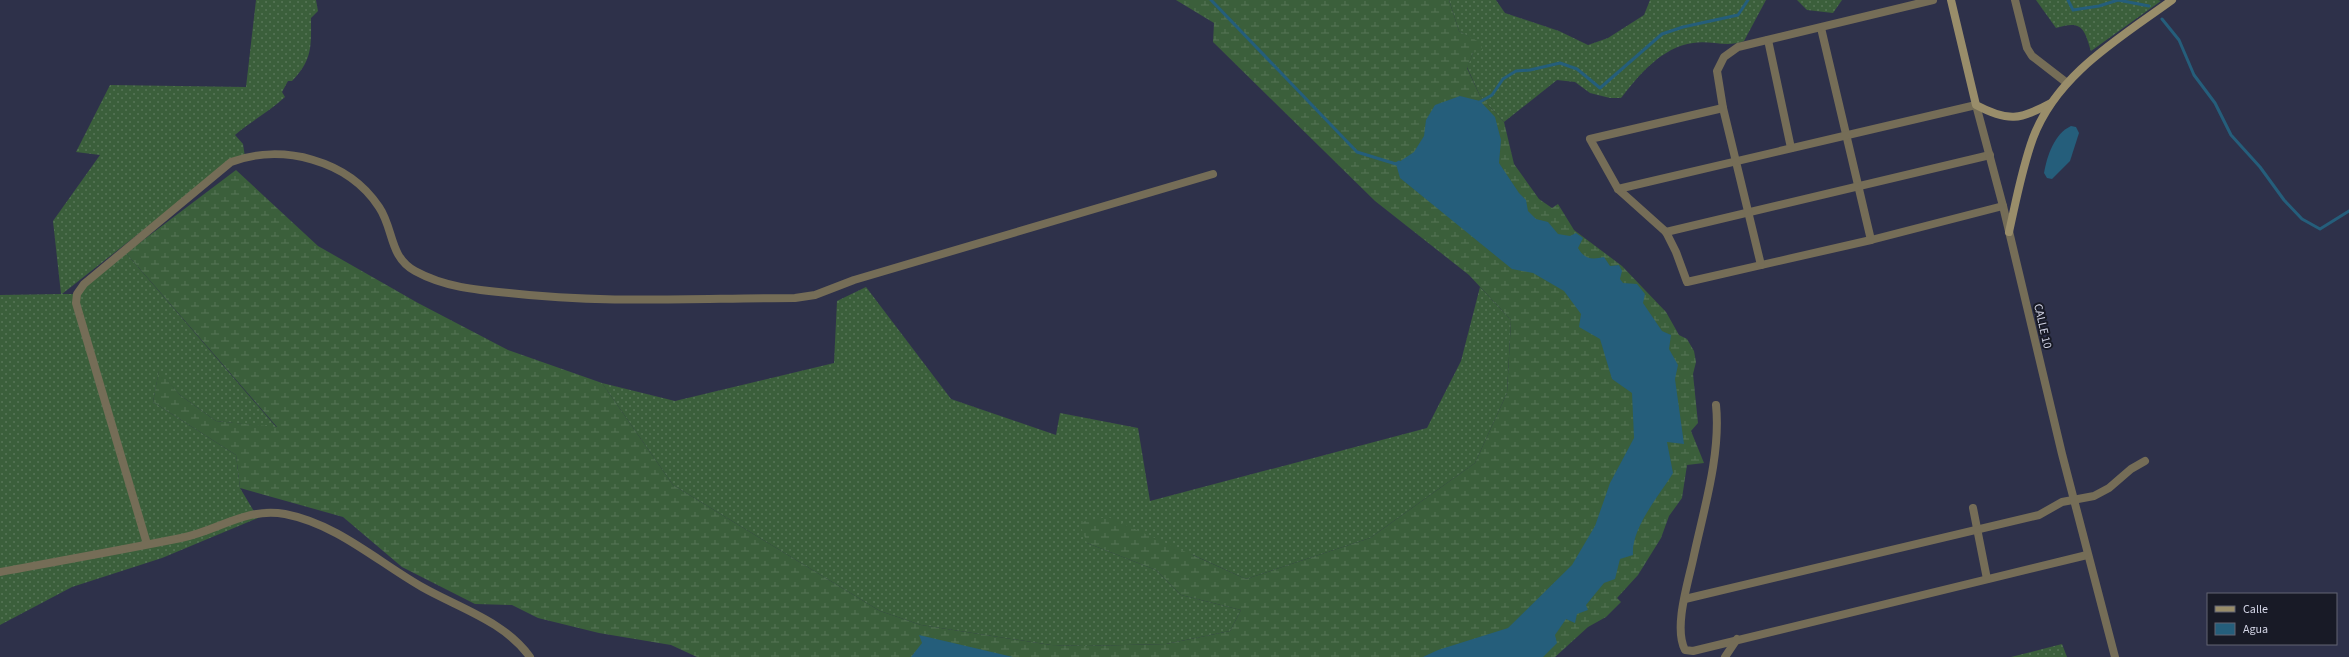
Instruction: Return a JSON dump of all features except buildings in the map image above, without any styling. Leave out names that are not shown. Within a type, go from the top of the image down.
[{"type":"main road","name":"CALLE 10","points":[[1951,0],[1976,105]]},
{"type":"main road","points":[[2009,232],[2034,137],[2051,103],[2067,83],[2088,62],[2172,0]]},
{"type":"main road","points":[[1976,105],[2005,118],[2018,118],[2033,113],[2051,103]]},
{"type":"street","points":[[1761,265],[1723,108],[1717,71],[1724,57],[1738,46],[1821,28],[1933,0]]},
{"type":"street","points":[[2015,0],[2027,48],[2032,56],[2067,83]]},
{"type":"street","points":[[1821,28],[1871,240]]},
{"type":"street","points":[[1768,40],[1791,148]]},
{"type":"street","points":[[1618,189],[1976,105]]},
{"type":"street","name":"CALLE 10","points":[[1976,105],[2003,206],[2087,555],[2100,596],[2115,657]]},
{"type":"street","points":[[1723,108],[1590,139],[1618,189],[1666,232],[1676,252],[1687,282],[1871,240],[2003,206]]},
{"type":"street","points":[[146,544],[76,303],[76,294],[84,284],[231,162],[264,154],[294,155],[325,163],[363,188],[380,208],[394,249],[402,262],[413,270],[434,280],[459,288],[560,299],[795,298],[815,295],[854,280],[1213,174]]},
{"type":"street","points":[[1666,232],[1990,155]]},
{"type":"street","points":[[1716,406],[1715,445],[1706,500],[1681,616],[1681,643],[1685,650],[1693,651],[1737,639],[2087,555]]},
{"type":"street","points":[[1685,599],[2039,514],[2062,502],[2075,501],[2094,496],[2109,488],[2131,469],[2145,461]]},
{"type":"street","points":[[1974,508],[1987,579]]},
{"type":"street","points":[[0,572],[183,538],[252,513],[267,511],[286,514],[331,530],[352,542],[395,572],[493,623],[517,642],[530,657]]},
{"type":"street","points":[[1724,657],[1737,639]]},
{"type":"green space","points":[[256,0],[316,0],[318,11],[311,18],[311,44],[307,59],[299,73],[292,81],[288,81],[282,92],[285,97],[235,135],[243,144],[245,157],[231,161],[62,294],[76,294],[126,253],[277,428],[216,421],[180,395],[159,371],[153,402],[236,455],[240,488],[258,518],[162,558],[72,587],[0,625],[0,295],[61,294],[53,221],[100,155],[76,152],[110,85],[246,87]]},
{"type":"green space","points":[[1176,0],[1449,0],[1459,31],[1481,43],[1482,50],[1473,53],[1467,68],[1480,96],[1504,122],[1514,164],[1539,199],[1552,208],[1558,204],[1574,230],[1622,266],[1666,312],[1679,335],[1687,339],[1694,351],[1696,362],[1693,374],[1698,423],[1691,431],[1704,463],[1687,465],[1682,498],[1669,516],[1661,538],[1638,575],[1617,598],[1621,602],[1606,617],[1588,627],[1555,657],[697,657],[671,645],[599,633],[538,618],[512,605],[475,604],[402,567],[343,517],[240,488],[236,455],[153,402],[159,370],[180,395],[216,421],[277,427],[126,253],[236,170],[318,246],[418,303],[508,350],[602,383],[673,485],[880,611],[921,625],[1051,645],[1084,646],[1166,644],[1230,631],[1241,610],[1181,595],[1156,570],[1087,543],[1079,522],[1108,517],[1246,579],[1370,538],[1475,463],[1507,393],[1511,320],[1469,275],[1375,201],[1213,42],[1214,23]]},
{"type":"green space","points":[[1449,0],[1496,0],[1505,13],[1559,31],[1588,45],[1608,38],[1644,15],[1650,0],[1766,0],[1744,41],[1731,44],[1700,42],[1671,50],[1652,63],[1635,80],[1621,98],[1610,98],[1590,93],[1575,82],[1557,80],[1504,122],[1480,96],[1467,67],[1473,53],[1481,44],[1459,31]]},
{"type":"green space","points":[[1797,0],[1842,0],[1833,13],[1807,10]]},
{"type":"green space","points":[[2036,0],[2161,1],[2091,51],[2081,28],[2071,25],[2056,28]]},
{"type":"green space","points":[[866,287],[951,399],[1056,435],[1060,413],[1138,428],[1150,501],[1427,428],[1461,361],[1480,287],[1511,320],[1507,393],[1475,463],[1370,538],[1246,579],[1193,555],[1087,543],[1156,570],[1181,595],[1241,610],[1230,631],[1166,644],[1084,646],[1051,645],[921,625],[880,611],[673,485],[602,383],[675,401],[834,363],[837,301]]},
{"type":"green space","points":[[2062,644],[2067,657],[2011,657]]},
{"type":"water","points":[[1460,96],[1480,101],[1495,117],[1501,140],[1499,163],[1519,193],[1526,200],[1528,211],[1536,219],[1548,222],[1558,234],[1570,236],[1576,233],[1583,238],[1578,248],[1580,252],[1589,258],[1604,257],[1610,266],[1619,265],[1622,271],[1620,279],[1623,283],[1637,284],[1645,294],[1643,303],[1662,331],[1671,335],[1669,349],[1678,365],[1675,379],[1684,444],[1667,442],[1673,473],[1641,523],[1636,534],[1633,555],[1620,559],[1615,579],[1604,583],[1586,605],[1588,610],[1577,614],[1575,623],[1566,619],[1555,635],[1557,643],[1543,657],[1423,657],[1438,650],[1508,628],[1572,565],[1595,526],[1610,483],[1634,438],[1632,393],[1612,379],[1600,339],[1579,327],[1581,314],[1564,291],[1533,273],[1512,269],[1400,178],[1396,164],[1414,152],[1424,136],[1426,120],[1435,105]]},
{"type":"water","points":[[2071,126],[2076,127],[2079,133],[2070,161],[2052,179],[2047,178],[2044,173],[2052,146],[2060,134]]},
{"type":"water","points":[[919,635],[1013,657],[911,657],[922,643]]},
{"type":"waterway","points":[[1211,0],[1357,152],[1396,164],[1399,162]]},
{"type":"waterway","points":[[1478,103],[1492,95],[1503,79],[1516,71],[1530,70],[1560,63],[1577,69],[1600,88],[1662,34],[1683,27],[1738,15],[1748,0]]},
{"type":"waterway","points":[[2068,0],[2073,10],[2099,6],[2118,0]]},
{"type":"waterway","points":[[2118,0],[2149,6]]},
{"type":"waterway","points":[[2162,19],[2179,40],[2194,75],[2215,103],[2231,135],[2260,167],[2284,200],[2302,219],[2320,229],[2349,211]]}]
